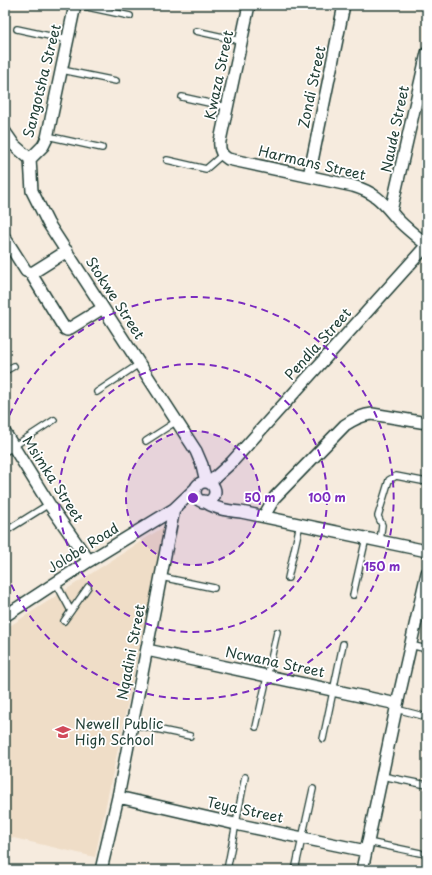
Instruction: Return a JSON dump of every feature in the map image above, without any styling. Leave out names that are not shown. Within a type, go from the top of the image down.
[{"type":"street","name":"Sangotsha Street","points":[[30,159],[43,146],[47,136],[75,5]]},
{"type":"street","name":"Kwaza Street","points":[[221,153],[220,141],[249,5]]},
{"type":"street","name":"Zondi Street","points":[[309,176],[344,5]]},
{"type":"street","name":"Naude Street","points":[[391,211],[427,53]]},
{"type":"street","points":[[5,132],[14,145],[30,159]]},
{"type":"street","name":"Harmans Street","points":[[221,153],[228,159],[353,186],[371,193],[427,245]]},
{"type":"street","name":"Stokwe Street","points":[[30,159],[32,191],[48,223],[196,451],[211,486]]},
{"type":"street","points":[[5,238],[26,271],[32,273]]},
{"type":"street","name":"Pendla Street","points":[[211,486],[427,245]]},
{"type":"street","points":[[32,273],[66,251]]},
{"type":"street","points":[[32,273],[33,277],[67,330],[103,308]]},
{"type":"street","points":[[264,516],[275,497],[345,425],[352,420],[372,414],[427,423]]},
{"type":"street","name":"Msimka Street","points":[[5,433],[9,449],[89,561]]},
{"type":"street","points":[[241,512],[225,504],[211,486],[202,482],[196,488],[196,496],[213,506],[241,512],[264,516],[427,551]]},
{"type":"street","points":[[203,501],[210,500],[214,496],[211,486]]},
{"type":"street","name":"Jolobe Road","points":[[5,616],[89,561],[176,507],[196,488]]},
{"type":"street","name":"Jolobe Road","points":[[176,507],[203,501]]},
{"type":"street","name":"Nqadini Street","points":[[101,870],[118,797],[176,507]]},
{"type":"street","points":[[362,870],[410,645],[427,573]]},
{"type":"street","name":"Ncwana Street","points":[[147,650],[334,690],[397,707]]},
{"type":"street","name":"Teya Street","points":[[118,797],[302,838],[367,846]]},
{"type":"lane","points":[[78,5],[130,16]]},
{"type":"lane","points":[[17,29],[68,40]]},
{"type":"lane","points":[[196,31],[241,41]]},
{"type":"lane","points":[[62,70],[116,82]]},
{"type":"lane","points":[[182,97],[227,107]]},
{"type":"lane","points":[[47,136],[102,148]]},
{"type":"lane","points":[[167,160],[205,169],[221,153]]},
{"type":"lane","points":[[97,392],[139,364]]},
{"type":"lane","points":[[5,371],[14,366]]},
{"type":"lane","points":[[9,449],[54,420]]},
{"type":"lane","points":[[146,440],[176,421]]},
{"type":"lane","points":[[380,541],[382,525],[378,516],[389,480],[396,476],[427,482]]},
{"type":"lane","points":[[9,529],[49,504]]},
{"type":"lane","points":[[288,578],[300,524]]},
{"type":"lane","points":[[353,595],[366,538]]},
{"type":"lane","points":[[161,578],[214,588]]},
{"type":"lane","points":[[56,583],[71,611]]},
{"type":"lane","points":[[64,621],[88,586]]},
{"type":"lane","points":[[256,727],[277,632]]},
{"type":"lane","points":[[323,739],[343,644]]},
{"type":"lane","points":[[410,645],[427,649]]},
{"type":"lane","points":[[397,707],[427,717]]},
{"type":"lane","points":[[132,724],[190,736]]},
{"type":"lane","points":[[382,776],[427,785]]},
{"type":"lane","points":[[227,870],[245,777]]},
{"type":"lane","points":[[295,870],[313,789]]},
{"type":"lane","points":[[367,846],[420,853]]},
{"type":"shaded area","name":"Newell Public High School","points":[[165,526],[95,857],[5,836],[5,629]]},
{"type":"place","name":"Newell Public High School","points":[[63,732]]}]
